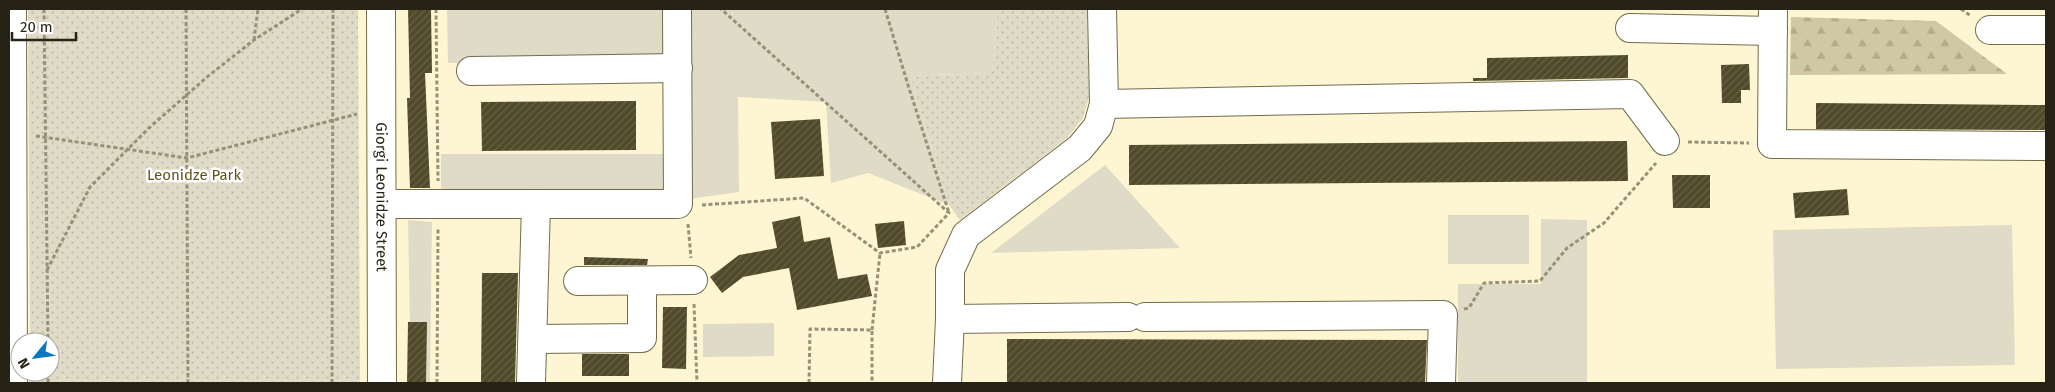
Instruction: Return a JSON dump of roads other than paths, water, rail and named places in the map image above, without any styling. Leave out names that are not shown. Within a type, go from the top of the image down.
[{"type":"street","points":[[12,9],[13,383]]},
{"type":"street","name":"Giorgi Leonidze Street","points":[[381,9],[382,383]]},
{"type":"street","points":[[382,204],[678,204],[678,9]]},
{"type":"street","points":[[947,383],[950,270],[966,235],[1080,148],[1098,126],[1104,104],[1102,9]]},
{"type":"street","points":[[1630,28],[1773,20],[1772,144],[2046,146]]},
{"type":"street","points":[[1990,30],[2046,30]]},
{"type":"street","points":[[471,71],[678,68]]},
{"type":"street","points":[[1104,104],[1630,94],[1665,142]]},
{"type":"street","points":[[531,383],[536,204]]},
{"type":"street","points":[[533,339],[642,338],[642,280]]},
{"type":"street","points":[[578,281],[693,280]]},
{"type":"street","points":[[950,319],[1443,315],[1441,383]]},
{"type":"park label","name":"Leonidze Park","points":[[194,175]]}]
